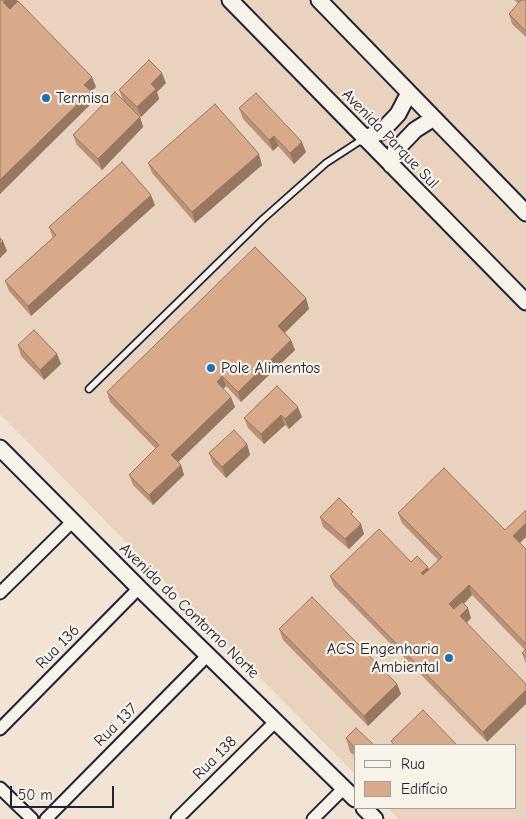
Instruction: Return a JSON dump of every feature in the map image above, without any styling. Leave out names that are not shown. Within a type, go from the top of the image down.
[{"type":"street","name":"Avenida Parque Sul","points":[[230,0],[526,302]]},
{"type":"street","points":[[319,0],[524,208]]},
{"type":"street","points":[[364,138],[381,132],[398,114],[409,93]]},
{"type":"street","points":[[391,165],[395,151],[415,130],[434,118]]},
{"type":"street","name":"Avenida do Contorno Norte","points":[[1,451],[349,794]]},
{"type":"street","points":[[0,593],[73,521]]},
{"type":"street","name":"Rua 136","points":[[0,729],[139,588]]},
{"type":"street","name":"Rua 137","points":[[46,819],[209,654]]},
{"type":"street","name":"Rua 138","points":[[177,819],[276,721]]},
{"type":"street","points":[[0,788],[32,819]]},
{"type":"street","points":[[313,819],[349,794]]},
{"type":"street","points":[[365,809],[375,819]]},
{"type":"lane","points":[[89,389],[263,219],[326,163],[364,138]]},
{"type":"shaded area","points":[[0,0],[526,0],[526,819],[399,819],[389,809],[516,809],[516,744],[354,744],[354,773],[0,414]]},
{"type":"building","name":"Termisa","points":[[0,0],[6,0],[3,2],[10,9],[18,1],[92,77],[84,85],[91,91],[0,180]]},
{"type":"building","points":[[521,0],[526,0],[526,31],[509,14]]},
{"type":"building","points":[[149,60],[162,73],[151,84],[156,89],[137,107],[119,90]]},
{"type":"building","points":[[115,92],[140,117],[98,159],[73,135]]},
{"type":"building","points":[[256,93],[302,142],[290,153],[274,136],[269,140],[239,108]]},
{"type":"building","points":[[215,104],[259,154],[192,212],[148,163]]},
{"type":"building","points":[[122,162],[151,195],[28,306],[5,281],[56,235],[49,227]]},
{"type":"building","name":"Pole Alimentos","points":[[255,247],[306,298],[278,326],[291,340],[238,392],[222,376],[217,382],[231,397],[171,455],[181,465],[149,495],[129,475],[159,445],[107,392]]},
{"type":"building","points":[[34,330],[57,354],[40,370],[18,345]]},
{"type":"building","points":[[277,386],[298,407],[285,419],[281,415],[261,434],[244,418]]},
{"type":"building","points":[[234,430],[247,444],[222,467],[209,453]]},
{"type":"building","points":[[444,468],[505,530],[526,510],[526,523],[513,536],[526,549],[526,644],[469,585],[449,604],[454,609],[462,602],[468,608],[460,616],[526,684],[526,690],[483,732],[330,576],[379,529],[411,562],[417,556],[428,567],[421,573],[423,575],[442,557],[398,513]]},
{"type":"building","points":[[339,498],[353,512],[351,514],[361,524],[345,539],[320,517]]},
{"type":"building","name":"ACS Engenharia Ambiental","points":[[312,597],[397,684],[364,716],[279,629]]},
{"type":"building","points":[[526,649],[526,657],[522,653]]},
{"type":"building","points":[[423,710],[456,744],[393,744],[391,741]]},
{"type":"building","points":[[356,728],[373,744],[354,744],[354,747],[346,738]]},
{"type":"place","name":"Termisa","points":[[46,98]]},
{"type":"place","name":"Pole Alimentos","points":[[211,368]]},
{"type":"place","name":"ACS Engenharia Ambiental","points":[[449,658]]}]
